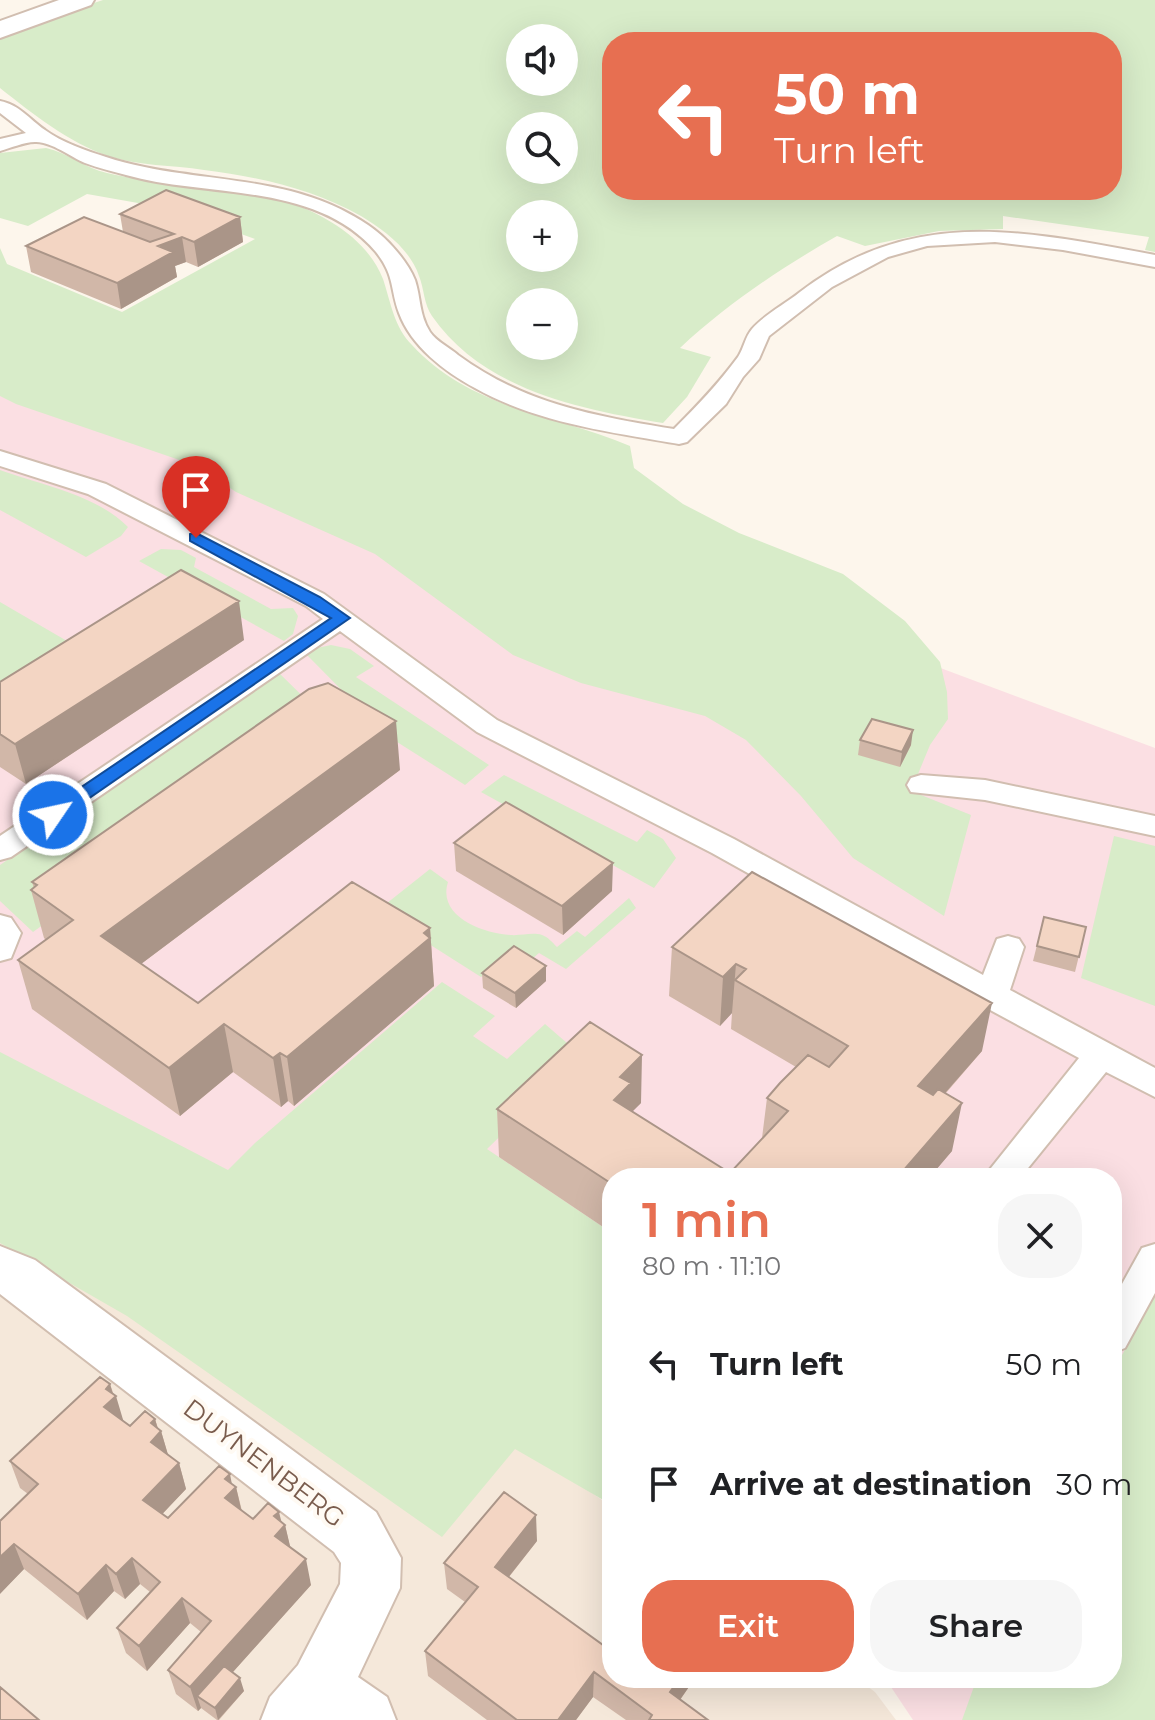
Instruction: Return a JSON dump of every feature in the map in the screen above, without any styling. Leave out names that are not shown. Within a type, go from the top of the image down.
[{"type":"street","points":[[0,18],[70,0]]},
{"type":"street","points":[[0,30],[82,0]]},
{"type":"street","name":"DUYNENBERG","points":[[0,1268],[16,1276],[355,1532],[371,1558],[370,1588],[326,1709]]},
{"type":"lane","points":[[0,106],[22,118],[39,135],[95,160],[135,172],[289,194],[332,212],[363,230],[383,248],[404,280],[409,311],[422,338],[482,383],[537,407],[603,424],[679,437],[718,399],[734,373],[748,359],[760,333],[825,283],[881,253],[926,240],[995,236],[1063,244],[1155,261]]},
{"type":"lane","points":[[0,145],[39,135]]},
{"type":"lane","points":[[0,458],[97,489],[315,600],[487,726],[723,846],[992,997],[1155,1084]]},
{"type":"lane","points":[[0,850],[342,618]]},
{"type":"lane","points":[[921,785],[985,790],[1155,826]]},
{"type":"lane","points":[[0,926],[5,933],[0,950]]},
{"type":"lane","points":[[992,997],[1008,947]]},
{"type":"lane","points":[[1008,1168],[1100,1056]]},
{"type":"lane","points":[[1122,1319],[1155,1259]]},
{"type":"shaded area","points":[[0,317],[1155,748],[1155,1720],[913,1720],[892,1688],[1122,1688],[1122,1168],[602,1168],[602,1480],[0,1062]]},
{"type":"shaded area","points":[[0,1078],[602,1500],[602,1688],[870,1688],[896,1720],[0,1720]]},
{"type":"green space","points":[[103,0],[1155,0],[1155,252],[1145,250],[1149,237],[1003,216],[1003,229],[939,231],[865,246],[837,236],[755,288],[716,316],[680,348],[711,357],[687,397],[663,423],[567,403],[506,379],[478,362],[453,341],[432,316],[415,266],[403,249],[378,227],[343,207],[305,191],[265,181],[108,156],[65,135],[0,88],[0,34]]},
{"type":"green space","points":[[46,148],[107,173],[222,188],[278,199],[331,222],[355,240],[374,262],[401,330],[436,367],[461,384],[515,408],[630,446],[634,468],[683,504],[739,533],[843,574],[905,621],[940,662],[947,692],[948,719],[930,745],[911,791],[971,815],[944,916],[853,858],[801,796],[746,740],[705,716],[581,683],[513,655],[375,554],[236,492],[197,466],[0,396],[0,248],[7,264],[122,312],[255,239],[172,209],[87,194],[28,226],[0,218],[0,153]]},
{"type":"green space","points":[[0,470],[85,499],[128,527],[121,536],[86,557],[0,510]]},
{"type":"green space","points":[[161,549],[181,550],[196,558],[194,567],[271,609],[293,608],[298,616],[293,634],[284,641],[139,561]]},
{"type":"green space","points":[[0,602],[67,641],[0,719]]},
{"type":"green space","points":[[331,645],[350,649],[374,666],[356,677],[489,765],[465,785],[386,735],[307,655],[317,648]]},
{"type":"green space","points":[[279,673],[328,721],[33,932],[0,901],[0,865]]},
{"type":"green space","points":[[504,775],[637,842],[647,830],[663,839],[676,858],[654,888],[481,792]]},
{"type":"green space","points":[[1114,836],[1155,846],[1155,1006],[1081,978]]},
{"type":"green space","points":[[430,869],[448,882],[446,894],[449,904],[464,920],[499,934],[542,935],[557,947],[577,931],[585,937],[629,898],[636,908],[566,969],[539,953],[525,965],[505,957],[481,977],[377,911]]},
{"type":"green space","points":[[442,982],[495,1016],[473,1036],[507,1059],[545,1024],[582,1056],[487,1149],[602,1226],[602,1499],[515,1449],[442,1537],[127,1316],[0,1243],[0,1052],[228,1170],[255,1143]]},
{"type":"green space","points":[[1155,1296],[1155,1720],[962,1720],[973,1688],[1122,1688],[1122,1355]]},
{"type":"building","points":[[166,190],[240,217],[194,242],[182,237],[158,246],[173,252],[117,283],[26,246],[84,217],[150,242],[174,234],[120,214]]},
{"type":"building","points":[[181,570],[239,601],[15,744],[0,734],[0,682]]},
{"type":"building","points":[[328,683],[396,721],[101,936],[198,1003],[352,882],[430,928],[424,933],[430,938],[287,1057],[280,1053],[273,1058],[224,1024],[169,1068],[18,960],[73,920],[31,890],[37,885],[32,882],[309,689]]},
{"type":"building","points":[[872,719],[913,730],[902,752],[860,740]]},
{"type":"building","points":[[506,802],[613,863],[562,906],[454,843]]},
{"type":"building","points":[[752,872],[992,1003],[918,1086],[933,1095],[938,1089],[962,1103],[906,1168],[735,1168],[788,1111],[767,1098],[780,1083],[808,1055],[829,1067],[848,1046],[735,980],[746,969],[736,964],[723,977],[672,947]]},
{"type":"building","points":[[1044,917],[1086,927],[1079,957],[1037,946]]},
{"type":"building","points":[[514,946],[546,966],[515,993],[482,973]]},
{"type":"building","points":[[590,1022],[642,1055],[620,1077],[631,1083],[614,1100],[722,1168],[602,1168],[602,1177],[497,1109]]},
{"type":"building","points":[[100,1377],[110,1384],[106,1389],[116,1396],[104,1407],[130,1426],[145,1411],[155,1419],[151,1423],[161,1431],[151,1442],[179,1463],[143,1500],[168,1518],[219,1466],[230,1474],[225,1479],[236,1487],[225,1498],[253,1519],[268,1503],[279,1512],[274,1516],[285,1525],[275,1536],[306,1559],[190,1687],[168,1670],[211,1621],[182,1598],[139,1646],[117,1628],[160,1582],[132,1558],[116,1574],[106,1565],[78,1594],[14,1544],[0,1557],[0,1521],[38,1484],[10,1461]]},
{"type":"building","points":[[504,1492],[536,1515],[495,1567],[602,1644],[602,1678],[594,1672],[558,1720],[517,1720],[425,1651],[478,1587],[444,1563]]},
{"type":"building","points":[[224,1666],[240,1678],[215,1708],[197,1696]]},
{"type":"building","points":[[0,1687],[39,1720],[0,1720]]},
{"type":"building","points":[[616,1688],[673,1688],[670,1692],[708,1720],[649,1720],[652,1715]]},
{"type":"route","points":[[53,815],[342,618],[315,600],[196,538]]}]
